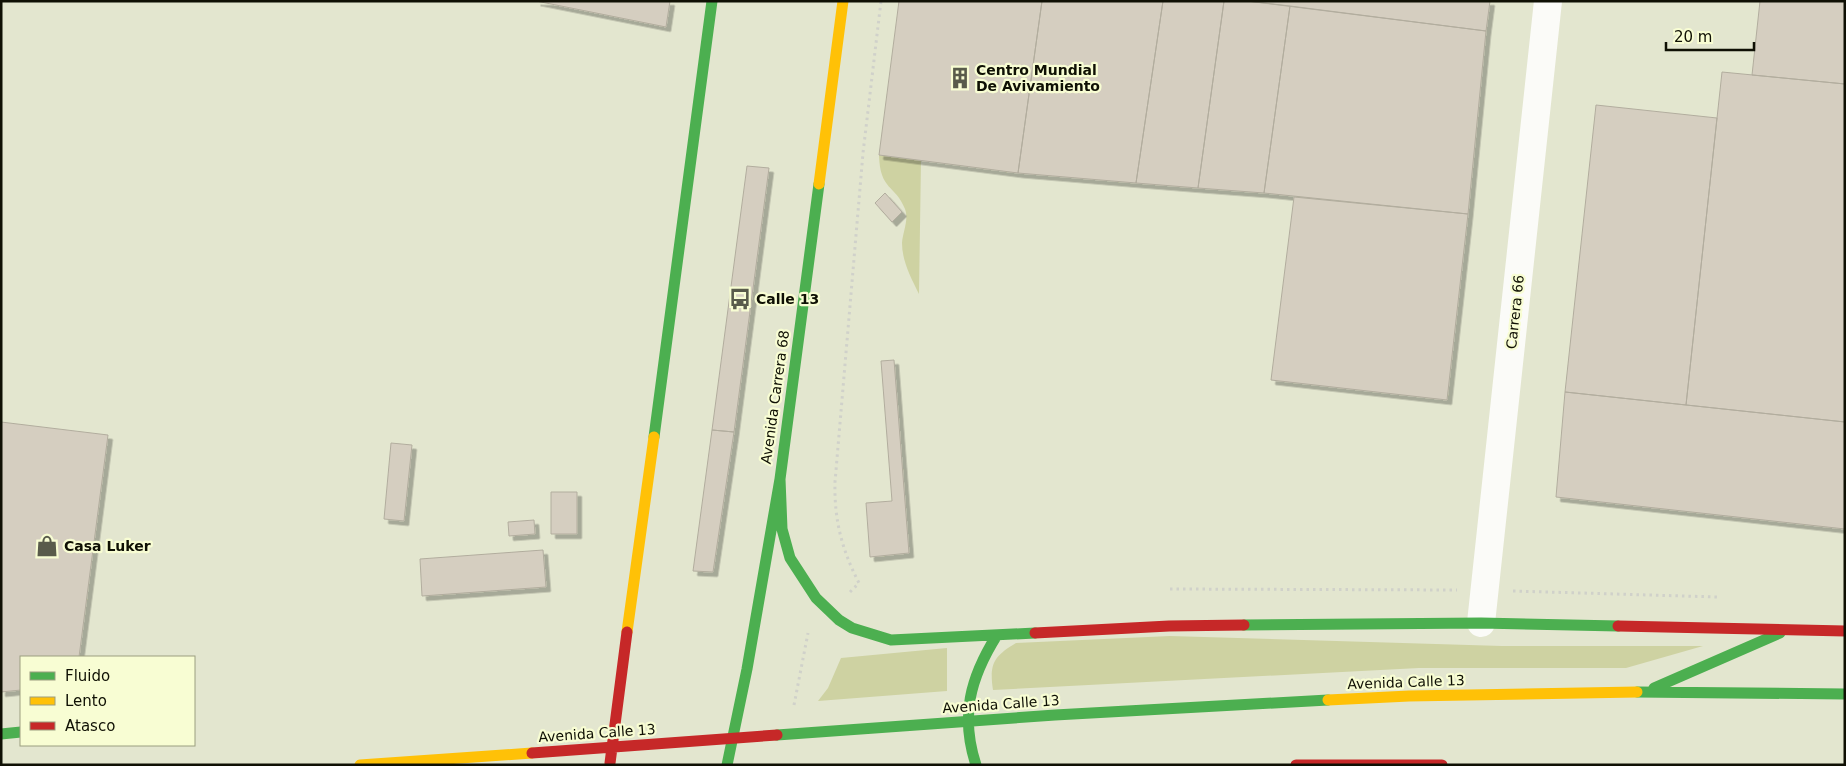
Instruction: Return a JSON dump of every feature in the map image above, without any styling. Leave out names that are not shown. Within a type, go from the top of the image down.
[{"type":"main road","points":[[610,765],[712,1]]},
{"type":"main road","name":"Avenida Carrera 68","points":[[727,765],[749,660],[780,480],[843,1]]},
{"type":"main road","points":[[780,480],[785,543],[793,565],[820,602],[841,622],[864,634],[891,640],[1169,626],[1481,623],[1788,629]]},
{"type":"main road","name":"Avenida Calle 13","points":[[1645,692],[1788,629],[1845,630]]},
{"type":"main road","points":[[976,765],[970,742],[968,705],[977,668],[997,635]]},
{"type":"main road","name":"Avenida Calle 13","points":[[360,765],[1055,715],[1409,696],[1645,692],[1845,694]]},
{"type":"main road","points":[[1,734],[20,732]]},
{"type":"main road","points":[[1296,765],[1442,765]]},
{"type":"street","name":"Carrera 66","points":[[1481,623],[1548,1]]},
{"type":"path","points":[[859,583],[848,563],[838,533],[834,501],[864,143],[881,1]]},
{"type":"path","points":[[794,708],[808,633]]},
{"type":"green space","points":[[879,155],[921,160],[919,294],[902,250],[906,217],[905,209],[882,175]]},
{"type":"green space","points":[[1170,636],[1502,646],[1703,646],[1626,668],[1419,668],[993,690],[992,674],[995,662],[1003,652],[1016,643]]},
{"type":"green space","points":[[947,648],[947,691],[818,701],[828,688],[841,658]]},
{"type":"building","points":[[536,1],[670,1],[666,27]]},
{"type":"building","name":"Centro Mundial De Avivamiento","points":[[899,1],[1042,1],[1018,173],[879,155]]},
{"type":"building","points":[[1042,1],[1163,1],[1136,183],[1018,173]]},
{"type":"building","points":[[1163,1],[1224,1],[1198,188],[1136,183]]},
{"type":"building","points":[[1224,1],[1247,1],[1290,6],[1264,193],[1198,188]]},
{"type":"building","points":[[1247,1],[1490,1],[1486,31]]},
{"type":"building","points":[[1760,1],[1845,1],[1845,84],[1752,75]]},
{"type":"building","points":[[1290,6],[1486,31],[1468,214],[1264,193]]},
{"type":"building","points":[[1722,72],[1845,84],[1845,422],[1686,405]]},
{"type":"building","points":[[1596,105],[1717,118],[1686,405],[1565,392]]},
{"type":"building","name":"Calle 13","points":[[747,166],[769,168],[734,432],[712,430]]},
{"type":"building","points":[[885,193],[902,212],[892,222],[875,203]]},
{"type":"building","points":[[1294,197],[1468,214],[1447,400],[1271,380]]},
{"type":"building","points":[[894,360],[909,553],[870,557],[866,503],[892,501],[881,361]]},
{"type":"building","points":[[1565,392],[1845,422],[1845,529],[1556,497]]},
{"type":"building","name":"Casa Luker","points":[[1,422],[108,435],[79,656],[20,656],[20,690],[1,692]]},
{"type":"building","points":[[712,430],[734,432],[713,572],[693,571]]},
{"type":"building","points":[[391,443],[412,445],[404,521],[384,519]]},
{"type":"building","points":[[551,492],[577,492],[577,534],[551,534]]},
{"type":"building","points":[[534,520],[535,534],[509,536],[508,522]]},
{"type":"building","points":[[543,550],[546,587],[422,596],[420,559]]},
{"type":"traffic: fast","points":[[654,437],[712,1]]},
{"type":"traffic: fast","points":[[727,765],[747,669],[780,479],[819,184]]},
{"type":"traffic: fast","points":[[780,479],[782,529],[790,558],[816,598],[839,620],[852,628],[891,640],[1035,633]]},
{"type":"traffic: fast","points":[[1244,625],[1481,623],[1618,626]]},
{"type":"traffic: fast","points":[[1654,688],[1780,633]]},
{"type":"traffic: fast","points":[[976,765],[969,730],[970,698],[980,667],[997,635]]},
{"type":"traffic: fast","points":[[1637,692],[1845,694]]},
{"type":"traffic: fast","points":[[777,735],[1055,715],[1328,700]]},
{"type":"traffic: fast","points":[[1,734],[20,732]]},
{"type":"traffic: slow","points":[[819,184],[843,1]]},
{"type":"traffic: slow","points":[[627,632],[654,437]]},
{"type":"traffic: slow","points":[[1328,700],[1409,696],[1637,692]]},
{"type":"traffic: slow","points":[[360,765],[532,753]]},
{"type":"traffic: jam","points":[[1035,633],[1169,626],[1244,625]]},
{"type":"traffic: jam","points":[[1618,626],[1845,631]]},
{"type":"traffic: jam","points":[[610,763],[627,632]]},
{"type":"traffic: jam","points":[[532,753],[777,735]]},
{"type":"traffic: jam","points":[[1296,765],[1442,765]]},
{"type":"place","name":"Centro Mundial De Avivamiento","points":[[960,78]]},
{"type":"place","name":"Calle 13","points":[[740,299]]},
{"type":"place","name":"Casa Luker","points":[[47,546]]}]
